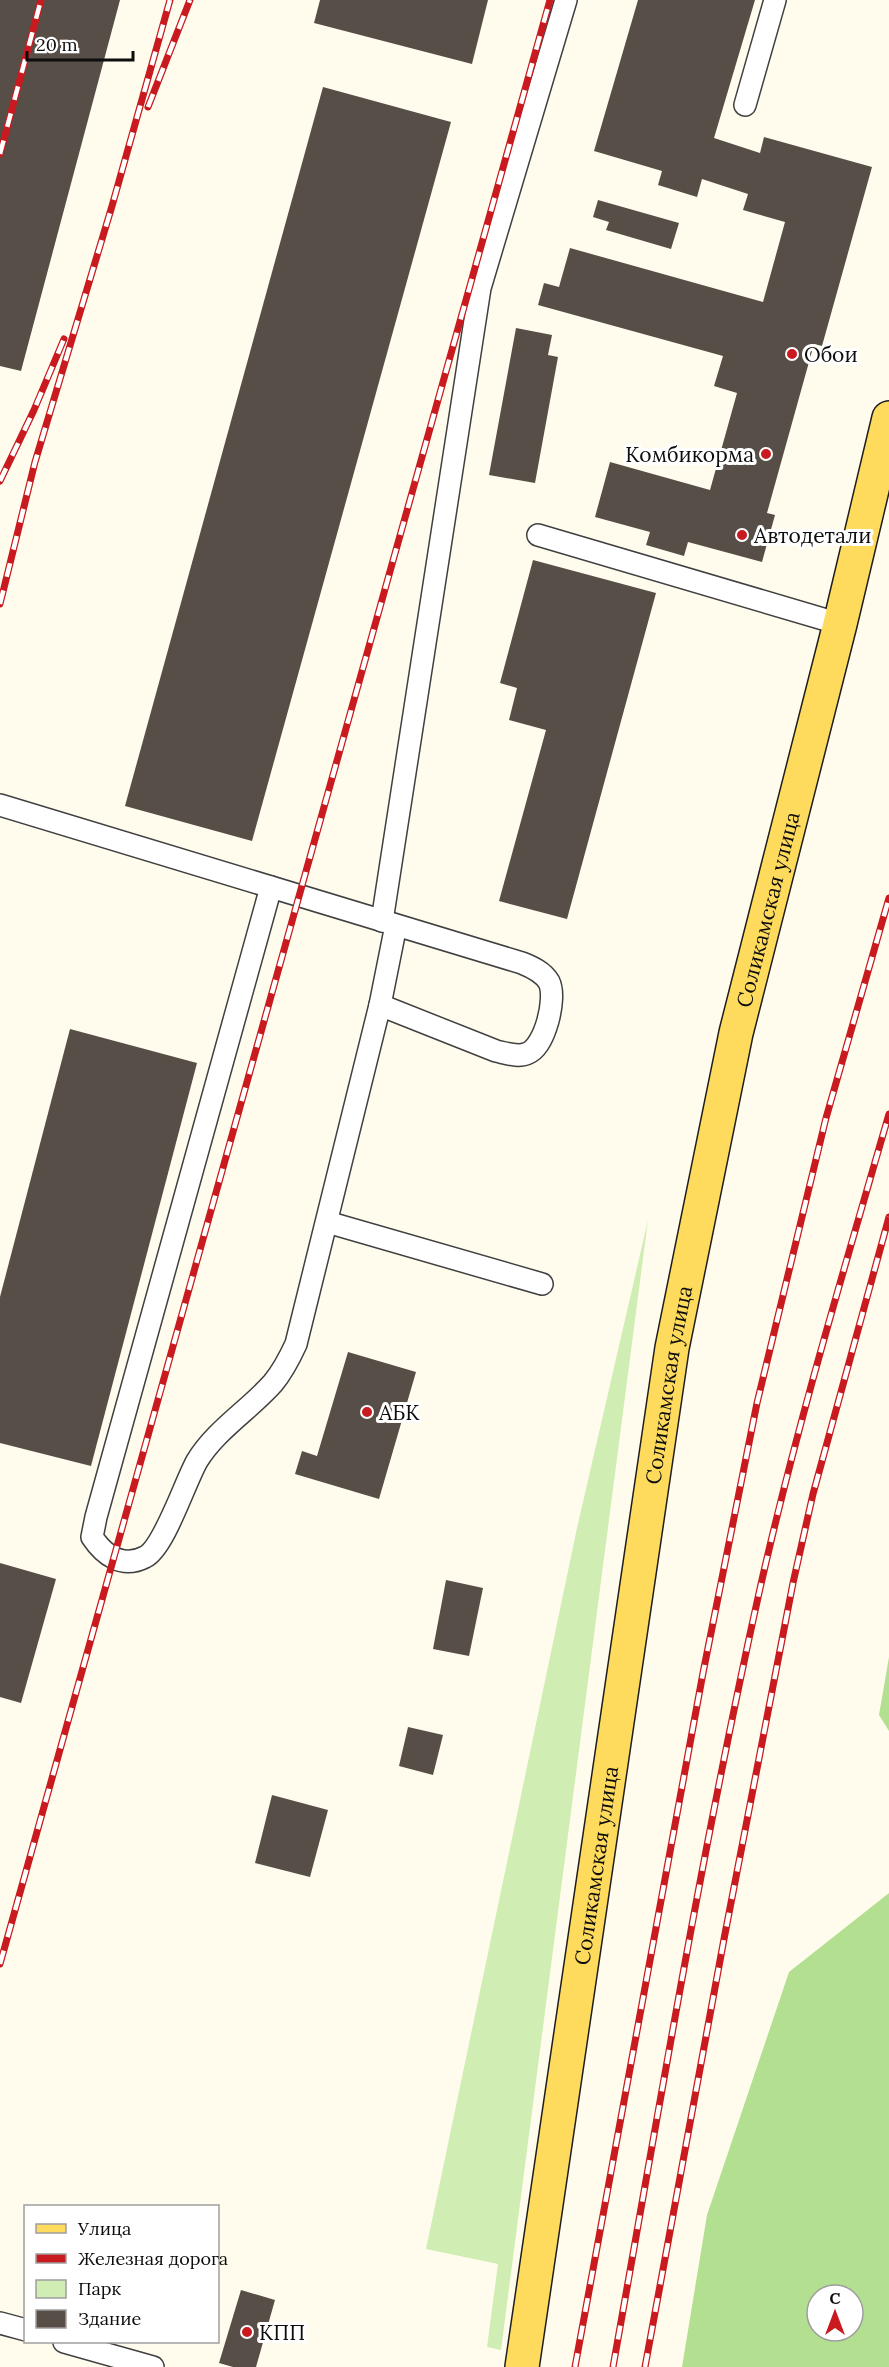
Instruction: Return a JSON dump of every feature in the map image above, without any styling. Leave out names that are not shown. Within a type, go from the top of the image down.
[{"type":"main road","name":"Соликамская улица","points":[[522,2367],[672,1348],[736,1034],[840,624],[889,418]]},
{"type":"lane","points":[[272,887],[96,1517],[92,1537],[101,1551],[114,1559],[132,1560],[147,1557],[159,1541],[186,1482],[212,1440],[274,1382],[296,1344],[380,1005],[389,923],[480,288],[566,0]]},
{"type":"lane","points":[[745,105],[775,0]]},
{"type":"lane","points":[[538,535],[840,624]]},
{"type":"lane","points":[[0,805],[532,967],[549,982],[552,993],[551,1007],[541,1042],[527,1054],[515,1055],[496,1051],[380,1005]]},
{"type":"lane","points":[[327,1222],[542,1284]]},
{"type":"lane","points":[[0,2323],[24,2329]]},
{"type":"lane","points":[[68,2343],[153,2367]]},
{"type":"green space","points":[[648,1220],[501,2350],[487,2347],[498,2264],[426,2249],[577,1528]]},
{"type":"green space","points":[[889,1657],[889,1731],[879,1715]]},
{"type":"green space","points":[[889,1893],[889,2367],[682,2367],[707,2215],[789,1972]]},
{"type":"building","points":[[0,0],[120,0],[21,371],[0,366]]},
{"type":"building","points":[[320,0],[488,0],[472,64],[314,23]]},
{"type":"building","points":[[638,0],[755,0],[714,138],[760,153],[764,137],[872,167],[822,346],[814,344],[767,513],[775,515],[762,562],[688,542],[684,556],[646,545],[650,532],[595,517],[610,462],[710,490],[737,393],[714,386],[723,356],[538,305],[544,283],[559,287],[570,248],[763,302],[785,222],[743,210],[748,194],[702,179],[697,197],[658,185],[662,171],[594,151]]},
{"type":"building","points":[[323,87],[451,122],[252,841],[125,806]]},
{"type":"building","points":[[598,200],[679,223],[671,249],[606,230],[609,222],[593,217]]},
{"type":"building","points":[[516,328],[552,335],[548,355],[558,357],[535,483],[489,475]]},
{"type":"building","points":[[533,560],[656,593],[567,919],[499,901],[546,730],[509,720],[517,688],[500,683]]},
{"type":"building","points":[[70,1029],[197,1063],[91,1466],[0,1443],[0,1297]]},
{"type":"building","name":"АБК","points":[[348,1352],[416,1372],[379,1499],[295,1474],[302,1451],[317,1456]]},
{"type":"building","points":[[0,1563],[56,1579],[21,1703],[0,1697]]},
{"type":"building","points":[[446,1580],[483,1588],[469,1656],[433,1649]]},
{"type":"building","points":[[408,1727],[443,1735],[433,1775],[399,1766]]},
{"type":"building","points":[[272,1795],[328,1810],[310,1877],[255,1863]]},
{"type":"building","name":"КПП","points":[[241,2290],[275,2300],[256,2367],[233,2367],[219,2363]]},
{"type":"railway","points":[[0,154],[41,0]]},
{"type":"railway","points":[[0,604],[35,462],[112,206],[170,0]]},
{"type":"railway","points":[[148,107],[190,0]]},
{"type":"railway","points":[[0,1964],[550,0]]},
{"type":"railway","points":[[0,481],[34,410],[64,339]]},
{"type":"railway","points":[[575,2367],[703,1673],[757,1403],[826,1118],[889,898]]},
{"type":"railway","points":[[613,2367],[700,1883],[759,1593],[804,1413],[889,1114]]},
{"type":"railway","points":[[645,2367],[793,1583],[813,1494],[889,1217]]},
{"type":"place","name":"Обои","points":[[792,354]]},
{"type":"place","name":"Комбикорма","points":[[766,454]]},
{"type":"place","name":"Автодетали","points":[[742,535]]},
{"type":"place","name":"АБК","points":[[367,1412]]},
{"type":"place","name":"КПП","points":[[247,2332]]}]
